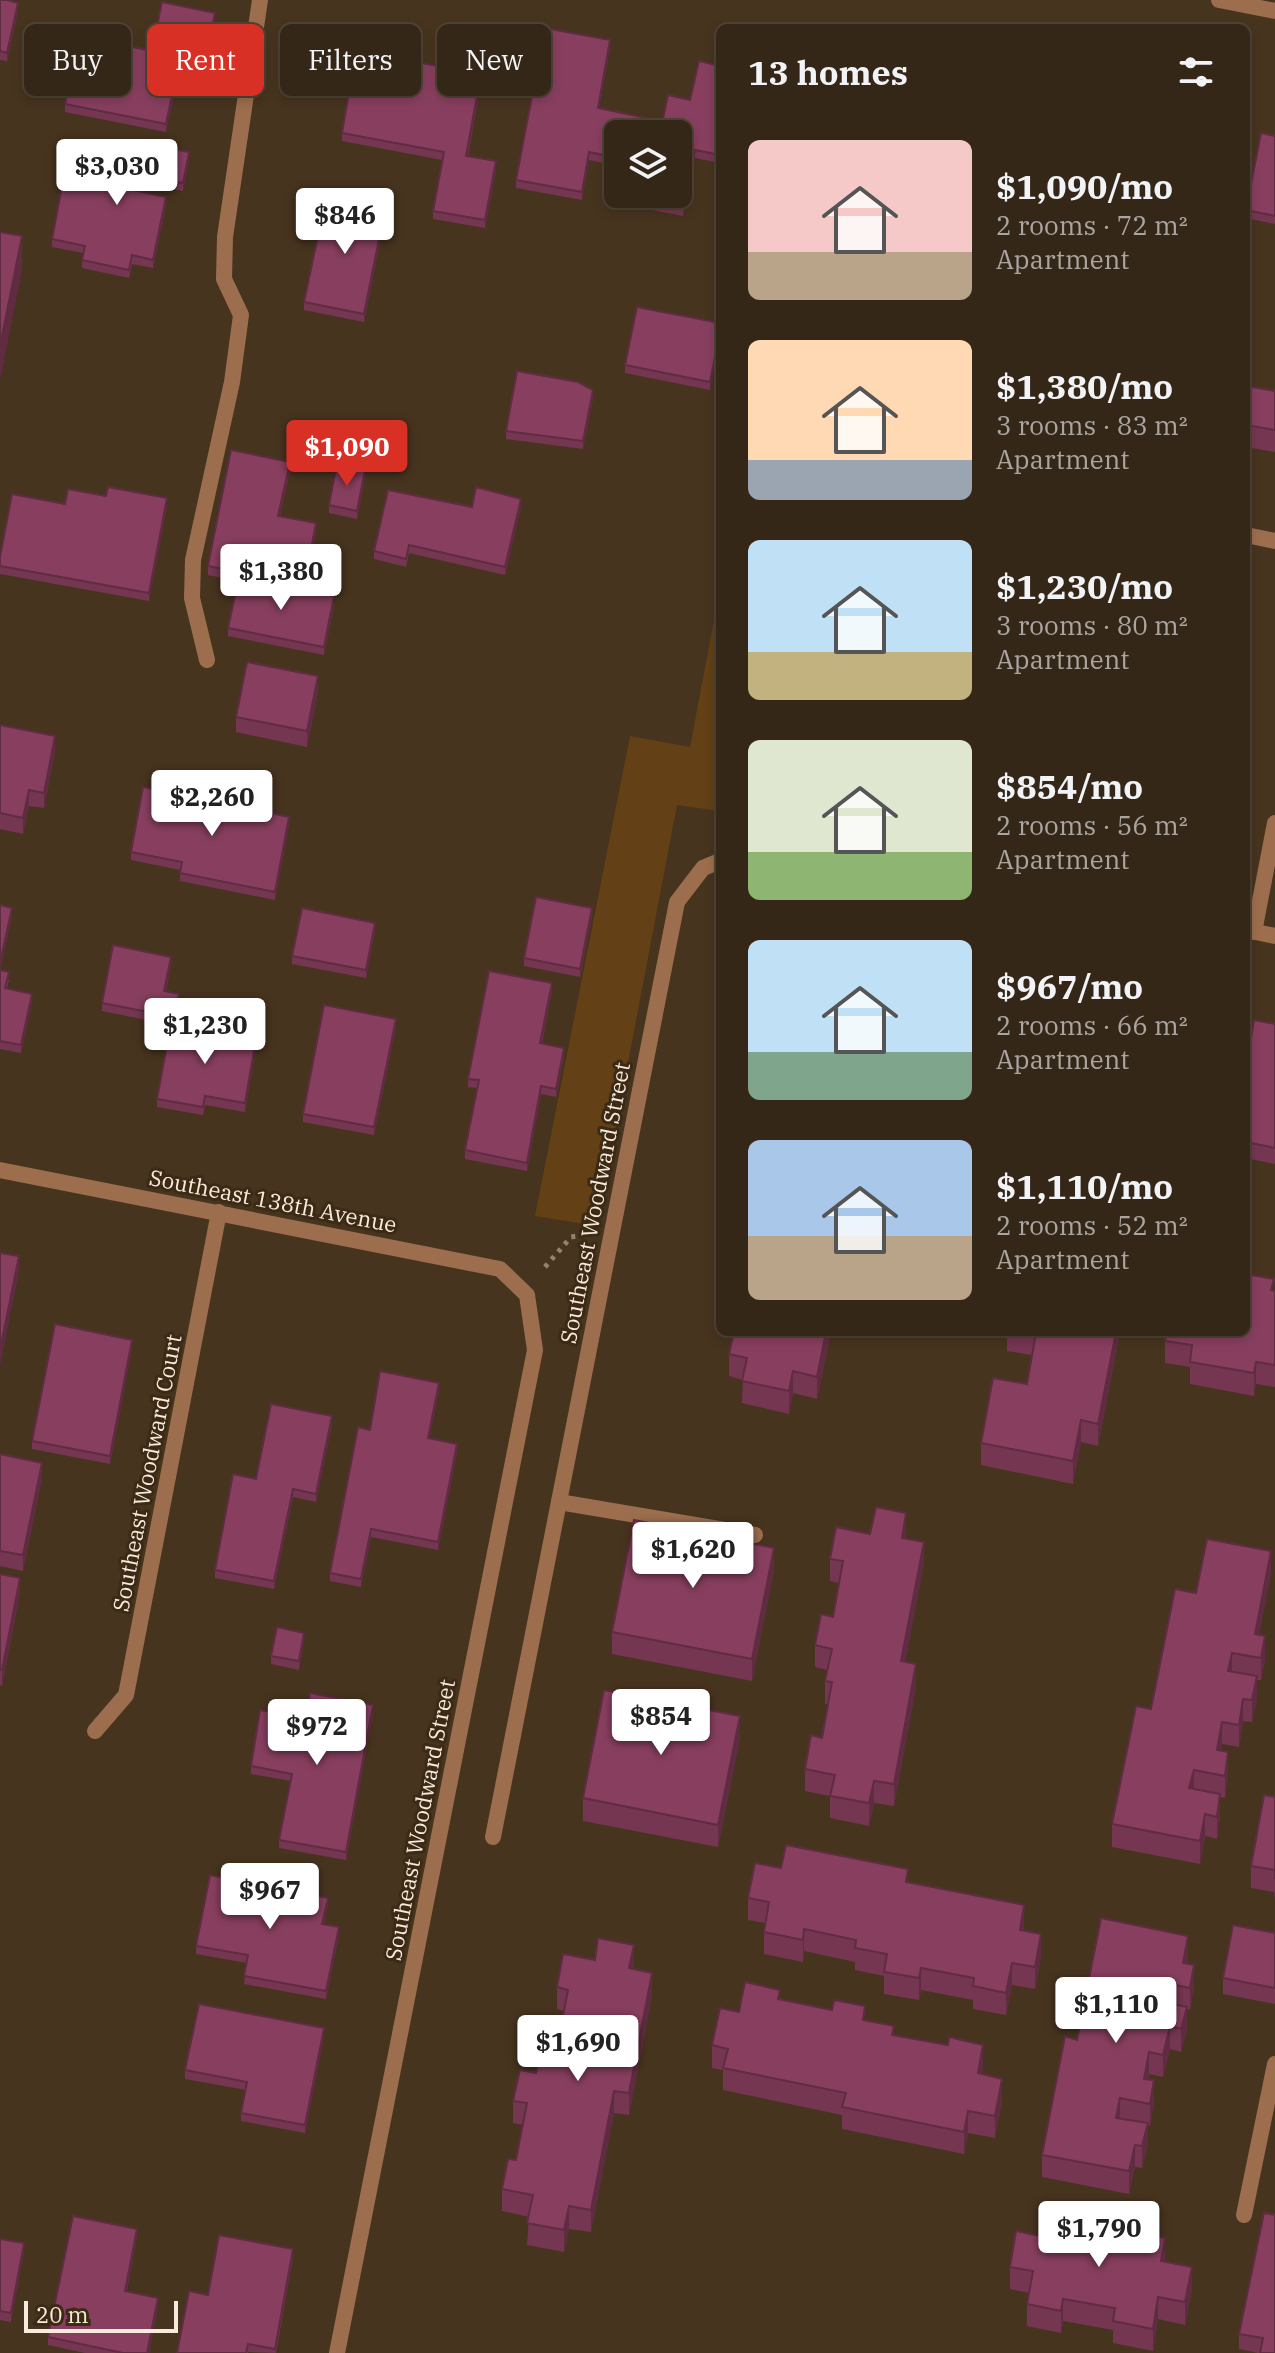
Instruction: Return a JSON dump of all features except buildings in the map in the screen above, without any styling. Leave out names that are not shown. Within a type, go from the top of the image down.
[{"type":"street","points":[[207,660],[192,598],[193,560],[232,382],[241,315],[224,279],[225,237],[260,0]]},
{"type":"street","points":[[1219,0],[1275,11]]},
{"type":"street","points":[[1250,536],[1275,541]]},
{"type":"street","points":[[1275,823],[1250,931],[1275,936]]},
{"type":"street","name":"Southeast Woodward Street","points":[[493,1837],[677,902],[703,868],[716,863]]},
{"type":"street","name":"Southeast 138th Avenue","points":[[0,1170],[500,1269],[527,1295]]},
{"type":"street","name":"Southeast Woodward Court","points":[[95,1731],[126,1695],[219,1212]]},
{"type":"street","name":"Southeast Woodward Street","points":[[337,2353],[535,1350],[527,1295]]},
{"type":"street","points":[[559,1502],[755,1535]]},
{"type":"street","points":[[1244,2215],[1275,2064]]},
{"type":"path","points":[[527,1295],[553,1255],[571,1237],[612,1232]]},
{"type":"shaded area","points":[[716,610],[716,810],[677,805],[597,1226],[535,1216],[630,736],[690,747]]}]
